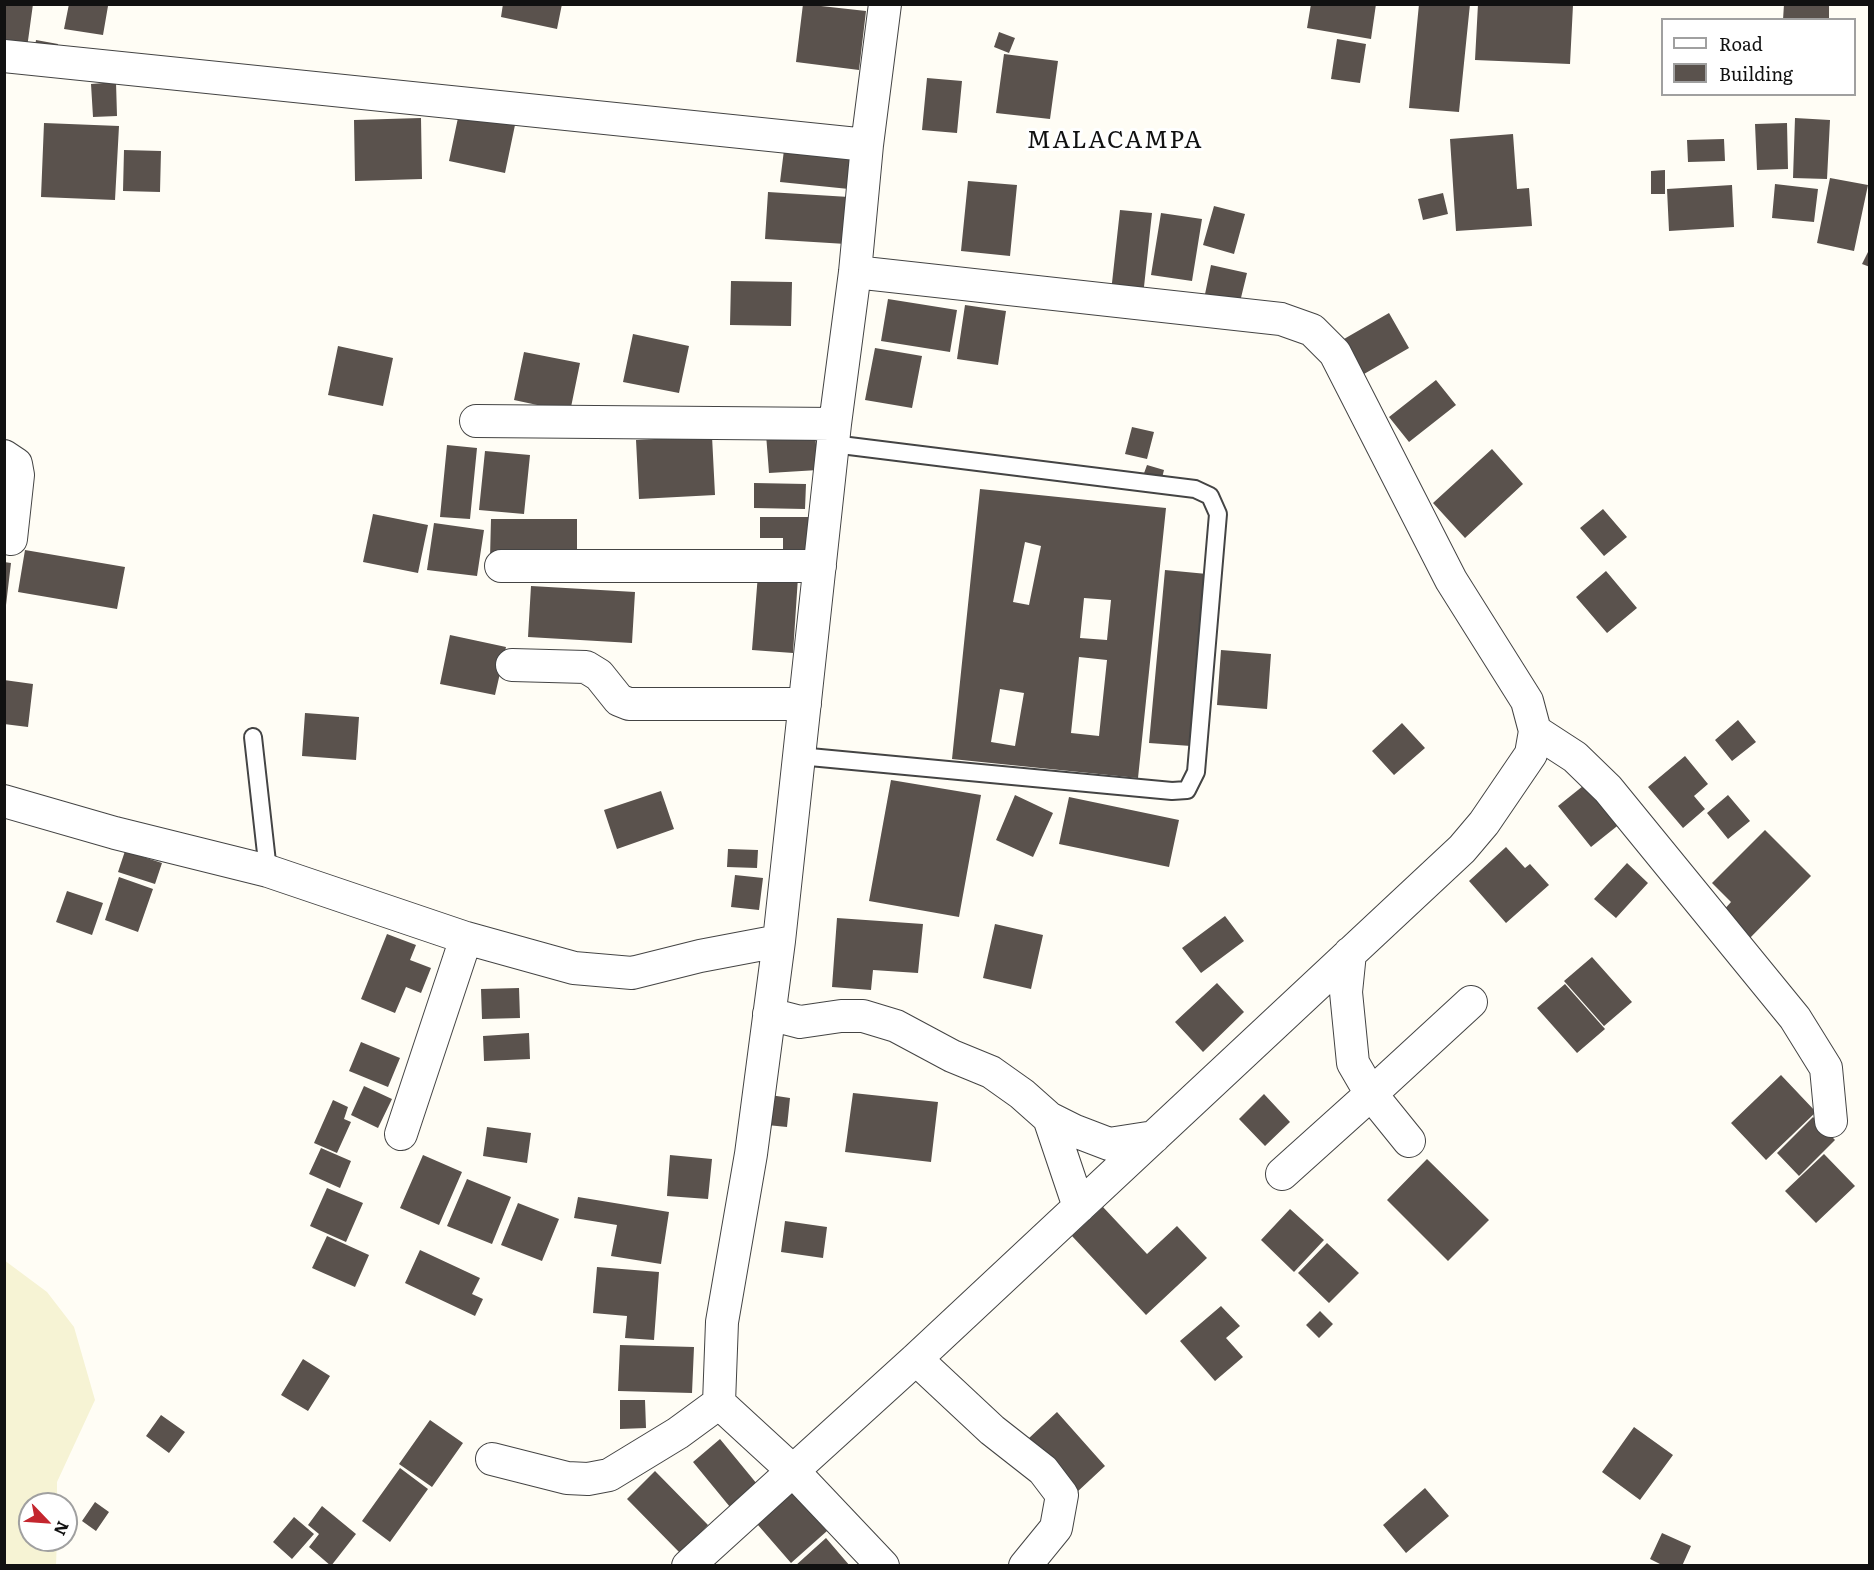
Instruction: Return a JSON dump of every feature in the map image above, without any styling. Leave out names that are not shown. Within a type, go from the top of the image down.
[{"type":"street","points":[[883,1566],[793,1472],[719,1404],[722,1322],[751,1154],[770,1014],[834,434],[885,4]]},
{"type":"street","points":[[4,56],[867,145]]},
{"type":"street","points":[[688,1566],[916,1359],[1462,849],[1484,824],[1531,754],[1535,731],[1527,701],[1451,580],[1335,353],[1312,330],[1281,319],[855,272]]},
{"type":"street","points":[[476,421],[834,434]]},
{"type":"street","points":[[4,456],[16,464],[18,476],[11,539]]},
{"type":"street","points":[[501,566],[820,566]]},
{"type":"street","points":[[512,665],[586,668],[599,675],[619,700],[629,704],[805,704]]},
{"type":"street","points":[[1535,731],[1575,757],[1608,789],[1795,1018],[1826,1068],[1832,1121]]},
{"type":"street","points":[[4,801],[115,833],[267,871],[466,938],[574,968],[632,973],[700,956],[779,941]]},
{"type":"street","points":[[401,1134],[466,938]]},
{"type":"street","points":[[1350,953],[1346,992],[1353,1063],[1371,1094],[1409,1141]]},
{"type":"street","points":[[1282,1174],[1472,1002]]},
{"type":"street","points":[[770,1014],[800,1023],[841,1016],[863,1016],[896,1026],[952,1056],[991,1072],[1049,1118],[1075,1131],[1110,1144],[1154,1137]]},
{"type":"street","points":[[1049,1118],[1078,1208]]},
{"type":"street","points":[[916,1359],[992,1430],[1043,1470],[1062,1495],[1056,1528],[1025,1566]]},
{"type":"street","points":[[492,1459],[567,1478],[588,1479],[609,1475],[678,1433],[719,1404]]},
{"type":"lane","points":[[800,756],[1172,791],[1187,790],[1196,772],[1218,514],[1210,496],[1194,489],[834,434]]},
{"type":"lane","points":[[253,737],[267,871]]},
{"type":"shaded area","points":[[4,1260],[47,1292],[74,1327],[95,1400],[57,1482],[57,1492],[18,1492],[18,1552],[57,1552],[56,1565],[5,1565]]},
{"type":"building","points":[[4,4],[33,4],[27,48],[4,45]]},
{"type":"building","points":[[69,4],[108,6],[103,35],[64,29]]},
{"type":"building","points":[[503,4],[562,4],[557,29],[501,17]]},
{"type":"building","points":[[803,4],[866,11],[859,70],[796,62]]},
{"type":"building","points":[[1311,4],[1376,4],[1371,39],[1307,28]]},
{"type":"building","points":[[1419,4],[1470,4],[1459,112],[1409,108]]},
{"type":"building","points":[[1478,4],[1573,5],[1570,64],[1475,60]]},
{"type":"building","points":[[1784,4],[1829,4],[1829,18],[1783,18]]},
{"type":"building","points":[[999,32],[1015,38],[1009,53],[994,47]]},
{"type":"building","points":[[1337,39],[1366,44],[1360,83],[1331,79]]},
{"type":"building","points":[[36,40],[58,44],[56,57],[34,53]]},
{"type":"building","points":[[1004,54],[1058,61],[1050,119],[996,113]]},
{"type":"building","points":[[927,78],[962,81],[957,133],[922,130]]},
{"type":"building","points":[[116,82],[117,116],[93,117],[91,84]]},
{"type":"building","points":[[459,113],[515,125],[505,173],[449,161]]},
{"type":"building","points":[[421,118],[422,179],[355,181],[354,120]]},
{"type":"building","points":[[1795,118],[1830,120],[1827,179],[1793,178]]},
{"type":"building","points":[[44,123],[119,126],[115,200],[41,197]]},
{"type":"building","points":[[1787,123],[1788,169],[1757,170],[1755,124]]},
{"type":"building","points":[[1513,134],[1517,189],[1529,188],[1532,226],[1456,231],[1450,139]]},
{"type":"building","points":[[1724,139],[1725,161],[1688,162],[1687,140]]},
{"type":"building","points":[[124,150],[161,151],[160,192],[123,191]]},
{"type":"building","points":[[784,150],[853,156],[849,189],[780,182]]},
{"type":"building","points":[[1665,170],[1665,194],[1651,194],[1651,171]]},
{"type":"building","points":[[1830,178],[1868,185],[1854,251],[1817,243]]},
{"type":"building","points":[[968,181],[1017,185],[1010,256],[961,251]]},
{"type":"building","points":[[1775,184],[1818,189],[1814,222],[1772,218]]},
{"type":"building","points":[[1732,185],[1734,227],[1669,231],[1667,189]]},
{"type":"building","points":[[768,192],[849,197],[846,244],[765,239]]},
{"type":"building","points":[[1443,193],[1448,214],[1423,220],[1418,199]]},
{"type":"building","points":[[1214,206],[1245,214],[1234,254],[1203,245]]},
{"type":"building","points":[[1120,210],[1152,213],[1143,296],[1111,292]]},
{"type":"building","points":[[1161,213],[1202,219],[1192,281],[1151,275]]},
{"type":"building","points":[[1870,248],[1870,267],[1862,264]]},
{"type":"building","points":[[1211,265],[1247,273],[1239,306],[1204,299]]},
{"type":"building","points":[[731,281],[792,282],[791,326],[730,325]]},
{"type":"building","points":[[888,299],[957,310],[950,352],[881,341]]},
{"type":"building","points":[[965,305],[1006,311],[998,365],[957,359]]},
{"type":"building","points":[[1389,313],[1409,348],[1364,374],[1344,339]]},
{"type":"building","points":[[633,334],[689,346],[679,393],[623,382]]},
{"type":"building","points":[[338,346],[393,358],[383,406],[328,395]]},
{"type":"building","points":[[875,348],[922,356],[912,408],[865,400]]},
{"type":"building","points":[[524,352],[580,363],[570,412],[514,400]]},
{"type":"building","points":[[1436,380],[1456,405],[1409,442],[1389,417]]},
{"type":"building","points":[[1132,427],[1154,432],[1147,459],[1125,454]]},
{"type":"building","points":[[815,432],[818,470],[769,473],[766,434]]},
{"type":"building","points":[[712,436],[715,495],[639,499],[636,440]]},
{"type":"building","points":[[447,445],[477,448],[470,519],[440,517]]},
{"type":"building","points":[[1492,449],[1523,484],[1465,538],[1433,503]]},
{"type":"building","points":[[485,451],[530,455],[524,514],[479,510]]},
{"type":"building","points":[[1147,465],[1164,470],[1161,482],[1143,476]]},
{"type":"building","points":[[754,483],[806,484],[805,509],[754,508]]},
{"type":"building","points":[[980,489],[1166,508],[1138,778],[952,759]],"holes":[[[1025,542],[1041,546],[1029,605],[1013,602]],[[1084,598],[1111,600],[1107,640],[1080,638]],[[1079,657],[1107,660],[1099,736],[1071,733]],[[1000,689],[1024,693],[1015,746],[991,742]]]},
{"type":"building","points":[[1603,509],[1627,537],[1604,556],[1580,528]]},
{"type":"building","points":[[373,514],[428,525],[418,573],[363,562]]},
{"type":"building","points":[[760,517],[809,517],[808,556],[783,556],[783,538],[760,538]]},
{"type":"building","points":[[491,519],[577,519],[577,559],[490,558]]},
{"type":"building","points":[[434,523],[484,530],[477,576],[427,570]]},
{"type":"building","points":[[25,550],[125,567],[117,609],[18,592]]},
{"type":"building","points":[[4,562],[11,563],[6,605],[4,605]]},
{"type":"building","points":[[1165,570],[1207,574],[1191,746],[1149,743]]},
{"type":"building","points":[[1606,571],[1637,608],[1607,633],[1576,597]]},
{"type":"building","points":[[758,574],[798,577],[793,653],[752,650]]},
{"type":"building","points":[[531,586],[635,592],[632,643],[528,637]]},
{"type":"building","points":[[450,635],[506,647],[495,695],[440,684]]},
{"type":"building","points":[[1221,650],[1271,654],[1267,709],[1217,705]]},
{"type":"building","points":[[4,680],[33,684],[28,727],[4,724]]},
{"type":"building","points":[[305,713],[359,717],[356,760],[302,756]]},
{"type":"building","points":[[1738,720],[1756,742],[1732,761],[1715,740]]},
{"type":"building","points":[[1402,723],[1425,748],[1394,775],[1372,751]]},
{"type":"building","points":[[1685,756],[1708,784],[1694,796],[1705,809],[1683,828],[1648,787]]},
{"type":"building","points":[[891,780],[981,795],[959,917],[869,901]]},
{"type":"building","points":[[1588,782],[1621,823],[1591,847],[1558,806]]},
{"type":"building","points":[[661,791],[674,829],[617,849],[604,810]]},
{"type":"building","points":[[1015,795],[1053,813],[1033,857],[996,840]]},
{"type":"building","points":[[1728,795],[1750,821],[1728,839],[1707,813]]},
{"type":"building","points":[[1069,797],[1179,820],[1169,867],[1059,844]]},
{"type":"building","points":[[1765,830],[1811,876],[1747,941],[1720,914],[1731,902],[1712,883]]},
{"type":"building","points":[[1506,847],[1525,868],[1530,864],[1549,885],[1506,923],[1469,881]]},
{"type":"building","points":[[728,849],[758,850],[757,868],[727,867]]},
{"type":"building","points":[[125,851],[162,863],[155,884],[118,872]]},
{"type":"building","points":[[1627,863],[1648,883],[1616,918],[1594,899]]},
{"type":"building","points":[[735,875],[763,878],[759,910],[731,907]]},
{"type":"building","points":[[119,877],[153,889],[138,932],[105,920]]},
{"type":"building","points":[[67,891],[103,903],[92,935],[56,922]]},
{"type":"building","points":[[1225,916],[1244,941],[1201,973],[1182,948]]},
{"type":"building","points":[[837,918],[923,924],[918,973],[873,970],[871,990],[832,987]]},
{"type":"building","points":[[995,924],[1043,935],[1031,989],[983,978]]},
{"type":"building","points":[[387,934],[416,945],[410,960],[431,968],[421,993],[406,987],[395,1013],[361,999]]},
{"type":"building","points":[[1592,957],[1632,1002],[1604,1026],[1564,981]]},
{"type":"building","points":[[1217,983],[1244,1012],[1203,1052],[1175,1022]]},
{"type":"building","points":[[1565,984],[1605,1029],[1577,1053],[1537,1008]]},
{"type":"building","points":[[519,988],[520,1018],[482,1019],[481,989]]},
{"type":"building","points":[[529,1033],[530,1059],[484,1061],[483,1036]]},
{"type":"building","points":[[361,1042],[400,1058],[388,1087],[349,1071]]},
{"type":"building","points":[[1781,1075],[1816,1112],[1766,1160],[1731,1123]]},
{"type":"building","points":[[364,1086],[392,1099],[378,1128],[351,1115]]},
{"type":"building","points":[[853,1093],[938,1102],[931,1162],[845,1152]]},
{"type":"building","points":[[1264,1094],[1290,1122],[1265,1146],[1239,1119]]},
{"type":"building","points":[[770,1095],[790,1098],[787,1127],[767,1125]]},
{"type":"building","points":[[333,1100],[348,1107],[344,1119],[351,1122],[337,1153],[314,1143]]},
{"type":"building","points":[[1813,1117],[1835,1140],[1799,1176],[1777,1153]]},
{"type":"building","points":[[487,1127],[531,1133],[527,1163],[483,1156]]},
{"type":"building","points":[[321,1148],[351,1161],[340,1188],[309,1174]]},
{"type":"building","points":[[1824,1154],[1855,1186],[1816,1223],[1785,1191]]},
{"type":"building","points":[[423,1155],[462,1172],[439,1225],[400,1208]]},
{"type":"building","points":[[670,1155],[712,1159],[708,1199],[667,1196]]},
{"type":"building","points":[[1427,1159],[1489,1220],[1448,1261],[1387,1200]]},
{"type":"building","points":[[467,1179],[511,1197],[492,1244],[447,1226]]},
{"type":"building","points":[[327,1188],[363,1203],[346,1242],[310,1226]]},
{"type":"building","points":[[578,1197],[669,1212],[661,1264],[611,1256],[617,1225],[574,1218]]},
{"type":"building","points":[[518,1203],[559,1219],[542,1261],[501,1245]]},
{"type":"building","points":[[1103,1207],[1147,1254],[1177,1226],[1207,1258],[1146,1315],[1072,1236]]},
{"type":"building","points":[[1290,1209],[1324,1240],[1294,1272],[1261,1240]]},
{"type":"building","points":[[785,1221],[827,1227],[823,1258],[781,1252]]},
{"type":"building","points":[[327,1236],[369,1255],[355,1287],[312,1268]]},
{"type":"building","points":[[1327,1243],[1359,1273],[1329,1303],[1298,1273]]},
{"type":"building","points":[[420,1250],[480,1278],[472,1294],[483,1299],[475,1316],[405,1283]]},
{"type":"building","points":[[597,1267],[659,1272],[654,1340],[625,1338],[627,1316],[593,1313]]},
{"type":"building","points":[[1221,1306],[1240,1326],[1226,1338],[1243,1357],[1215,1381],[1180,1341]]},
{"type":"building","points":[[1320,1311],[1333,1324],[1319,1338],[1306,1325]]},
{"type":"building","points":[[620,1345],[694,1347],[692,1393],[618,1391]]},
{"type":"building","points":[[303,1359],[330,1376],[308,1411],[281,1395]]},
{"type":"building","points":[[620,1400],[645,1400],[646,1428],[620,1429]]},
{"type":"building","points":[[1057,1412],[1105,1466],[1076,1493],[1028,1439]]},
{"type":"building","points":[[161,1415],[185,1432],[169,1453],[146,1436]]},
{"type":"building","points":[[430,1420],[463,1443],[432,1487],[399,1464]]},
{"type":"building","points":[[1634,1427],[1673,1455],[1640,1500],[1602,1472]]},
{"type":"building","points":[[720,1439],[757,1484],[730,1507],[693,1462]]},
{"type":"building","points":[[400,1468],[428,1489],[390,1542],[362,1521]]},
{"type":"building","points":[[655,1471],[708,1525],[680,1553],[627,1499]]},
{"type":"building","points":[[786,1485],[827,1531],[791,1563],[751,1517]]},
{"type":"building","points":[[1425,1488],[1449,1516],[1406,1553],[1383,1525]]},
{"type":"building","points":[[95,1502],[109,1512],[96,1531],[82,1521]]},
{"type":"building","points":[[322,1506],[356,1534],[331,1566],[309,1547],[319,1534],[308,1525]]},
{"type":"building","points":[[294,1517],[314,1534],[292,1559],[273,1542]]},
{"type":"building","points":[[1662,1533],[1691,1546],[1682,1566],[1664,1566],[1650,1559]]},
{"type":"building","points":[[826,1538],[850,1566],[795,1566]]},
{"type":"district","name":"MALACAMPA","points":[[1115,141]]}]
